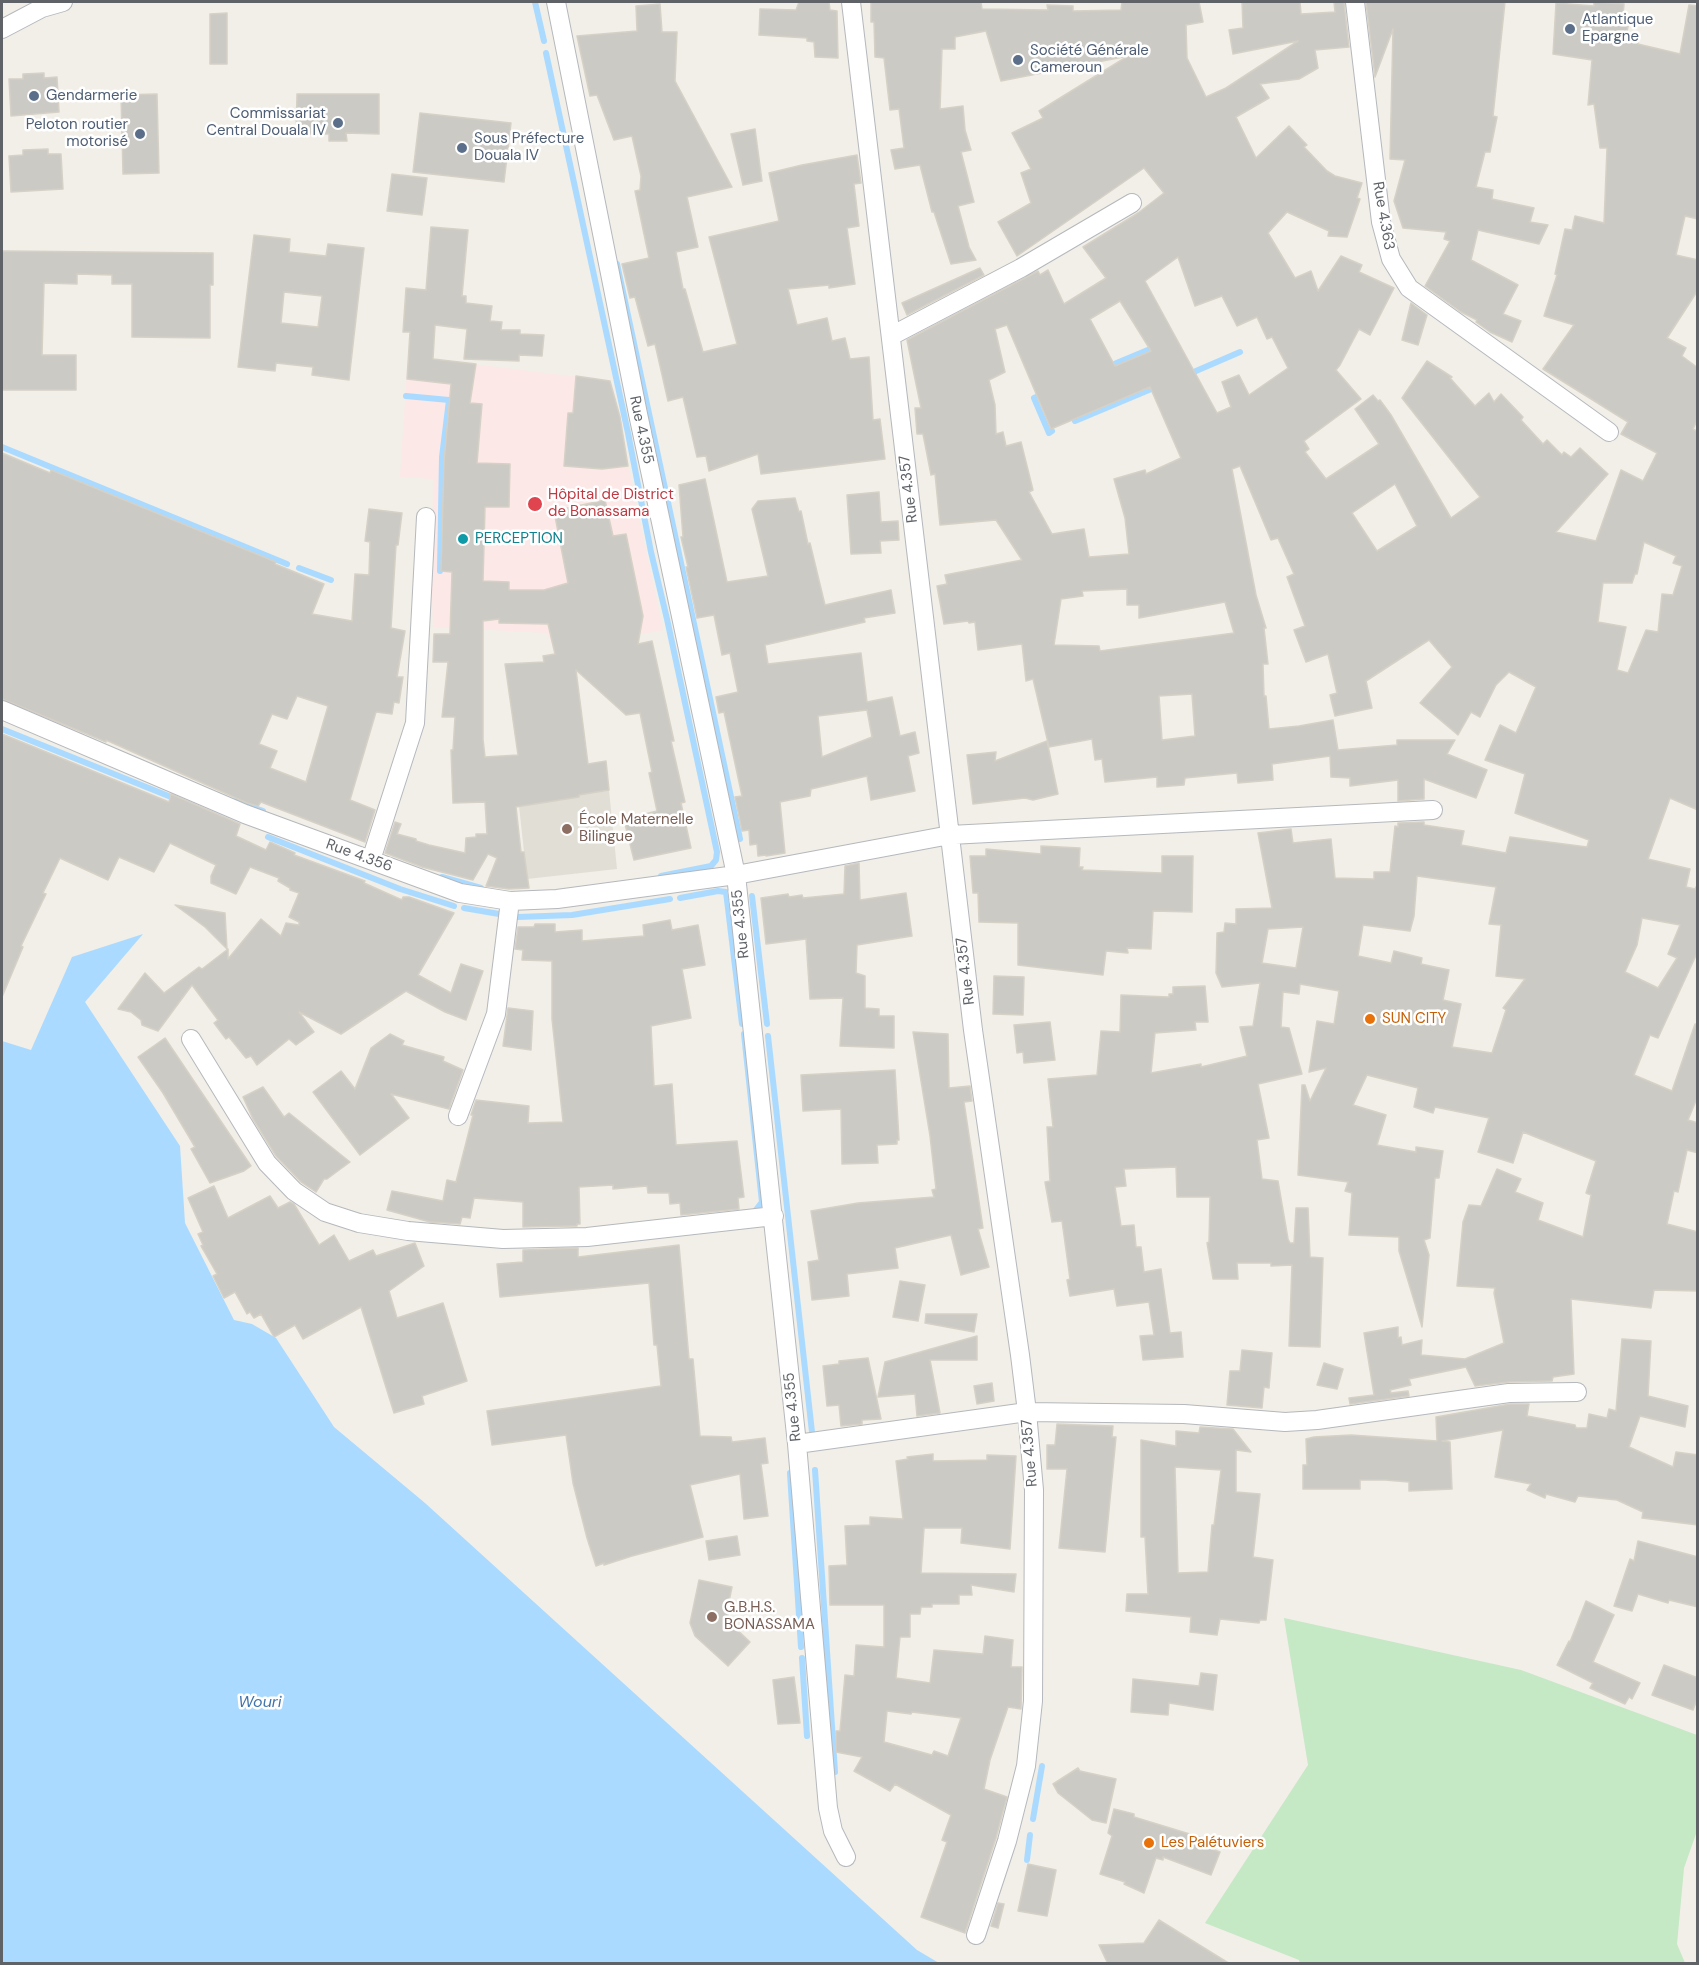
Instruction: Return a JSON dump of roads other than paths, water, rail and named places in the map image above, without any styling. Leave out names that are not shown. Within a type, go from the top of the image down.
[{"type":"street","points":[[2,29],[42,8],[63,2]]},
{"type":"street","name":"Rue 4.355","points":[[556,2],[638,414],[736,875],[774,1216],[828,1808],[833,1831],[846,1857]]},
{"type":"street","name":"Rue 4.357","points":[[851,2],[973,1030],[1027,1412],[1034,1490],[1032,1712],[1026,1766],[1006,1841],[976,1935]]},
{"type":"street","name":"Rue 4.363","points":[[1355,2],[1381,222],[1391,259],[1409,288],[1609,432]]},
{"type":"street","points":[[891,336],[1021,268],[1132,203]]},
{"type":"street","points":[[370,860],[415,723],[426,518]]},
{"type":"street","name":"Rue 4.356","points":[[2,710],[245,814],[460,893],[510,901],[557,899],[736,875],[950,835],[1432,810]]},
{"type":"street","points":[[458,1116],[496,1014],[510,901]]},
{"type":"street","points":[[191,1040],[267,1163],[294,1191],[325,1212],[359,1223],[408,1231],[503,1239],[587,1237],[774,1216]]},
{"type":"street","points":[[796,1444],[1027,1412],[1184,1414],[1285,1422],[1317,1420],[1509,1392],[1577,1392]]},
{"type":"water","name":"Wouri","points":[[143,934],[85,1002],[180,1146],[185,1223],[234,1320],[252,1324],[276,1338],[334,1427],[425,1503],[917,1950],[939,1963],[2,1963],[2,1041],[31,1050],[72,957]]},
{"type":"waterway","points":[[535,2],[544,41]]},
{"type":"waterway","points":[[546,53],[717,852],[716,860],[711,866],[661,876]]},
{"type":"waterway","points":[[617,264],[740,839]]},
{"type":"waterway","points":[[1107,367],[1155,347]]},
{"type":"waterway","points":[[1189,374],[1240,352]]},
{"type":"waterway","points":[[1075,421],[1156,387]]},
{"type":"waterway","points":[[1045,393],[1034,398],[1049,433],[1052,431]]},
{"type":"waterway","points":[[406,396],[449,400],[442,457],[440,571]]},
{"type":"waterway","points":[[2,447],[287,564]]},
{"type":"waterway","points":[[299,568],[331,580]]},
{"type":"waterway","points":[[2,729],[176,799]]},
{"type":"waterway","points":[[236,801],[263,811]]},
{"type":"waterway","points":[[268,837],[400,889],[454,906]]},
{"type":"waterway","points":[[442,877],[481,888]]},
{"type":"waterway","points":[[680,898],[718,891],[726,892],[742,1024]]},
{"type":"waterway","points":[[752,896],[767,1024]]},
{"type":"waterway","points":[[518,917],[572,915],[670,899]]},
{"type":"waterway","points":[[464,908],[505,915]]},
{"type":"waterway","points":[[744,1034],[762,1202],[752,1215]]},
{"type":"waterway","points":[[768,1036],[812,1432]]},
{"type":"waterway","points":[[815,1470],[835,1772]]},
{"type":"waterway","points":[[790,1473],[801,1647]]},
{"type":"waterway","points":[[802,1658],[807,1736]]},
{"type":"waterway","points":[[1033,1819],[1042,1766]]},
{"type":"waterway","points":[[1027,1860],[1030,1835]]},
{"type":"place","name":"Atlantique Epargne","points":[[1570,29]]},
{"type":"place","name":"Société Générale Cameroun","points":[[1018,60]]},
{"type":"place","name":"Gendarmerie","points":[[34,96]]},
{"type":"place","name":"Commissariat Central Douala IV","points":[[338,123]]},
{"type":"place","name":"Peloton routier motorisé","points":[[140,134]]},
{"type":"place","name":"Sous Préfecture Douala IV","points":[[462,148]]},
{"type":"place","name":"Hôpital de District de Bonassama","points":[[535,504]]},
{"type":"place","name":"PERCEPTION","points":[[463,539]]},
{"type":"place","name":"École Maternelle Bilingue","points":[[567,829]]},
{"type":"place","name":"SUN CITY","points":[[1370,1019]]},
{"type":"place","name":"G.B.H.S. BONASSAMA","points":[[712,1617]]},
{"type":"place","name":"Les Palétuviers","points":[[1149,1843]]}]
